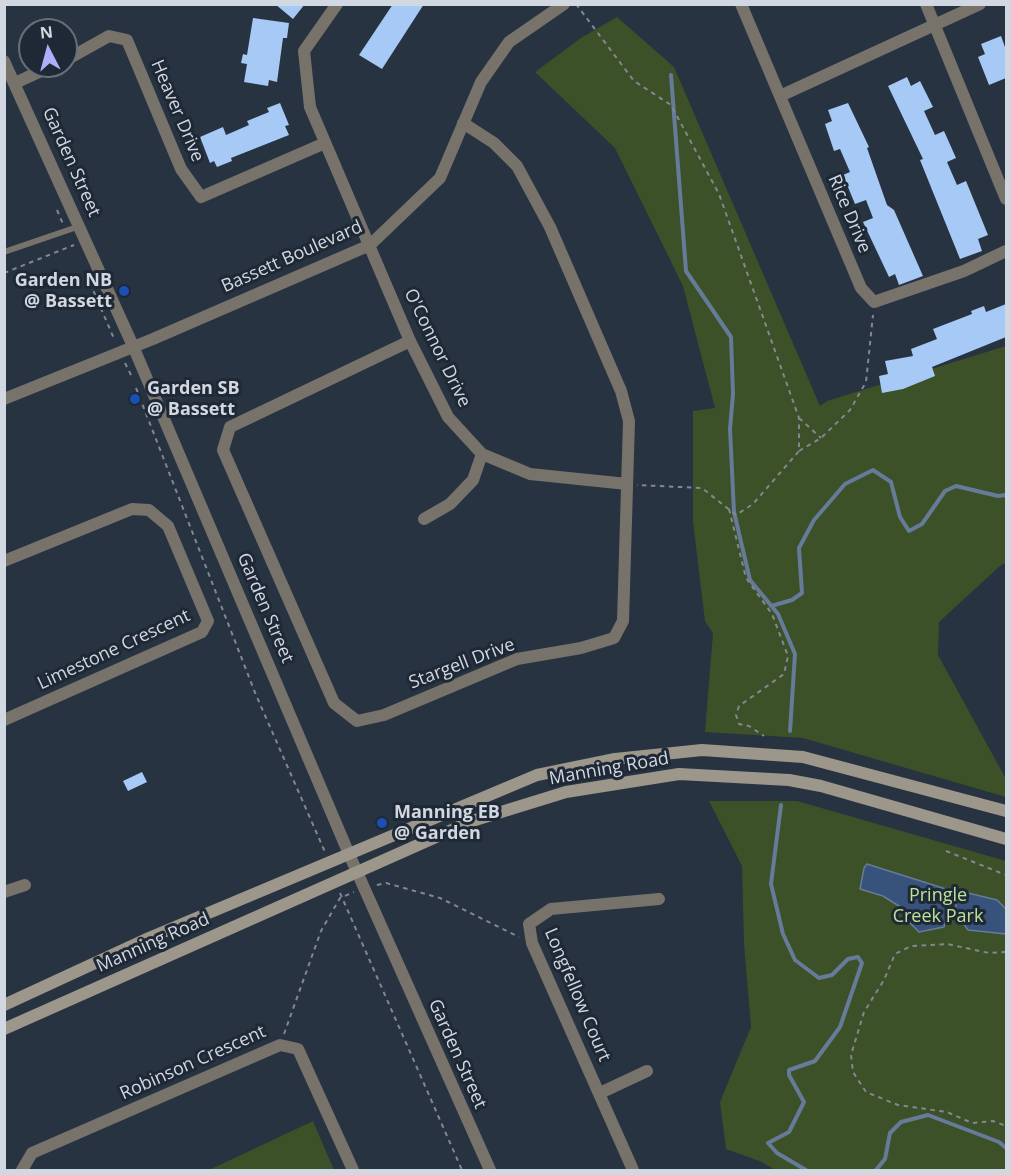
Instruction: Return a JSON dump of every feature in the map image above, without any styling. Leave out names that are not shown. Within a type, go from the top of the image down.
[{"type":"main road","name":"Manning Road","points":[[4,1005],[149,938],[537,775],[615,759],[702,750],[803,757],[1006,811]]},
{"type":"main road","name":"Manning Road","points":[[4,1029],[472,821],[566,792],[679,774],[757,777],[821,786],[1006,839]]},
{"type":"street","name":"O'Connor Drive","points":[[337,4],[303,51],[310,107],[410,341],[448,417],[482,454],[530,474],[627,484]]},
{"type":"street","name":"Bassett Boulevard","points":[[4,399],[369,245],[440,178],[481,82],[509,42],[564,4]]},
{"type":"street","name":"Rice Drive","points":[[741,4],[861,288],[874,302]]},
{"type":"street","points":[[926,4],[1006,199]]},
{"type":"street","points":[[780,96],[980,4]]},
{"type":"street","name":"Heaver Drive","points":[[78,53],[109,36],[127,40],[181,169],[201,197],[325,143]]},
{"type":"street","name":"Garden Street","points":[[4,61],[133,346],[349,854],[490,1170]]},
{"type":"street","points":[[15,83],[26,78]]},
{"type":"street","name":"Stargell Drive","points":[[410,341],[230,427],[223,450],[334,703],[357,721],[384,715],[517,660],[581,648],[614,638],[623,621],[629,421],[621,391],[550,226],[517,166],[494,143],[463,123]]},
{"type":"street","points":[[874,302],[964,271],[1006,251]]},
{"type":"street","points":[[424,519],[450,504],[473,480],[482,454]]},
{"type":"street","name":"Limestone Crescent","points":[[4,561],[132,509],[149,510],[168,526],[208,621],[202,632],[4,720]]},
{"type":"street","points":[[4,892],[25,885]]},
{"type":"street","name":"Longfellow Court","points":[[633,1170],[532,943],[529,924],[551,909],[659,899]]},
{"type":"street","name":"Robinson Crescent","points":[[22,1170],[32,1153],[280,1045],[298,1049],[353,1170]]},
{"type":"street","points":[[600,1093],[647,1071]]},
{"type":"lane","points":[[4,252],[80,226]]},
{"type":"path","points":[[576,4],[633,81],[671,105],[719,194],[799,418],[800,451]]},
{"type":"path","points":[[4,273],[86,240]]},
{"type":"path","points":[[627,484],[702,488],[736,515],[753,504],[800,451],[821,438],[850,410],[866,382],[874,302]]},
{"type":"path","points":[[134,382],[256,695],[329,862]]},
{"type":"path","points":[[799,418],[821,438]]},
{"type":"path","points":[[729,509],[746,578],[772,614],[788,656],[784,674],[739,706],[736,715],[739,724],[749,726],[764,736]]},
{"type":"path","points":[[946,851],[1006,875]]},
{"type":"path","points":[[338,882],[340,898],[462,1170]]},
{"type":"path","points":[[1006,952],[989,953],[947,944],[911,946],[895,954],[884,980],[864,1012],[850,1056],[853,1072],[866,1092],[898,1105],[947,1112],[972,1123],[993,1121],[1006,1126]]},
{"type":"green space","points":[[617,17],[674,67],[820,406],[827,401],[1006,346],[1006,563],[1001,565],[939,622],[938,655],[1006,779],[1006,797],[803,738],[705,732],[713,633],[705,621],[693,522],[693,411],[715,408],[683,286],[615,148],[535,72],[581,38]]},
{"type":"green space","name":"Pringle Creek Park","points":[[709,801],[797,801],[1006,861],[1006,1170],[775,1170],[762,1162],[726,1149],[720,1102],[751,1027],[744,944],[742,866]]},
{"type":"green space","points":[[313,1121],[334,1170],[209,1170]]},
{"type":"water","points":[[867,864],[946,889],[951,899],[944,927],[919,932],[910,923],[902,908],[883,896],[860,889],[864,868]]},
{"type":"water","points":[[968,893],[997,900],[1006,909],[1006,934],[968,930],[956,913],[956,903]]},
{"type":"building","points":[[275,4],[305,4],[293,19]]},
{"type":"building","points":[[393,4],[424,4],[382,69],[359,55]]},
{"type":"building","points":[[253,18],[289,23],[287,38],[283,38],[277,82],[269,80],[268,86],[244,82],[247,64],[241,63],[243,54],[247,55]]},
{"type":"building","points":[[1001,36],[1006,50],[1006,78],[989,85],[978,57],[985,54],[981,44]]},
{"type":"building","points":[[907,77],[911,86],[920,81],[933,107],[924,111],[935,135],[944,131],[956,158],[947,162],[957,185],[966,181],[988,235],[978,239],[982,251],[960,259],[920,160],[923,159],[888,86]]},
{"type":"building","points":[[280,103],[289,125],[285,126],[289,135],[231,158],[232,161],[217,167],[214,161],[210,163],[200,137],[223,127],[226,135],[249,125],[247,121],[269,112],[267,108]]},
{"type":"building","points":[[848,103],[869,147],[867,148],[887,205],[894,210],[923,276],[899,285],[895,274],[889,277],[863,222],[873,218],[866,200],[855,204],[843,175],[850,172],[840,149],[834,151],[825,124],[832,121],[828,110]]},
{"type":"building","points":[[1006,304],[1006,337],[932,367],[935,376],[903,389],[882,393],[879,376],[888,374],[885,361],[913,356],[911,349],[937,339],[933,329],[972,314],[971,311],[984,306],[986,312]]},
{"type":"building","points":[[142,772],[147,782],[128,791],[123,781]]},
{"type":"waterway","points":[[671,75],[686,271],[731,337],[733,394],[730,429],[734,512],[750,580],[778,614],[795,654],[790,731]]},
{"type":"waterway","points":[[771,606],[792,600],[802,593],[799,548],[814,520],[845,484],[873,470],[891,482],[900,517],[909,531],[922,524],[945,491],[956,486],[998,496],[1006,495]]},
{"type":"waterway","points":[[781,805],[771,884],[783,934],[795,960],[819,978],[832,975],[848,959],[858,957],[862,963],[840,1027],[815,1061],[789,1070],[789,1075],[804,1102],[789,1132],[768,1143],[777,1153],[806,1170]]},
{"type":"waterway","points":[[876,1170],[885,1159],[890,1133],[901,1122],[928,1115],[999,1142],[1006,1148]]},
{"type":"place","name":"Garden NB @ Bassett","points":[[124,291]]},
{"type":"place","name":"Garden SB @ Bassett","points":[[135,399]]},
{"type":"place","name":"Manning EB @ Garden","points":[[382,823]]}]
